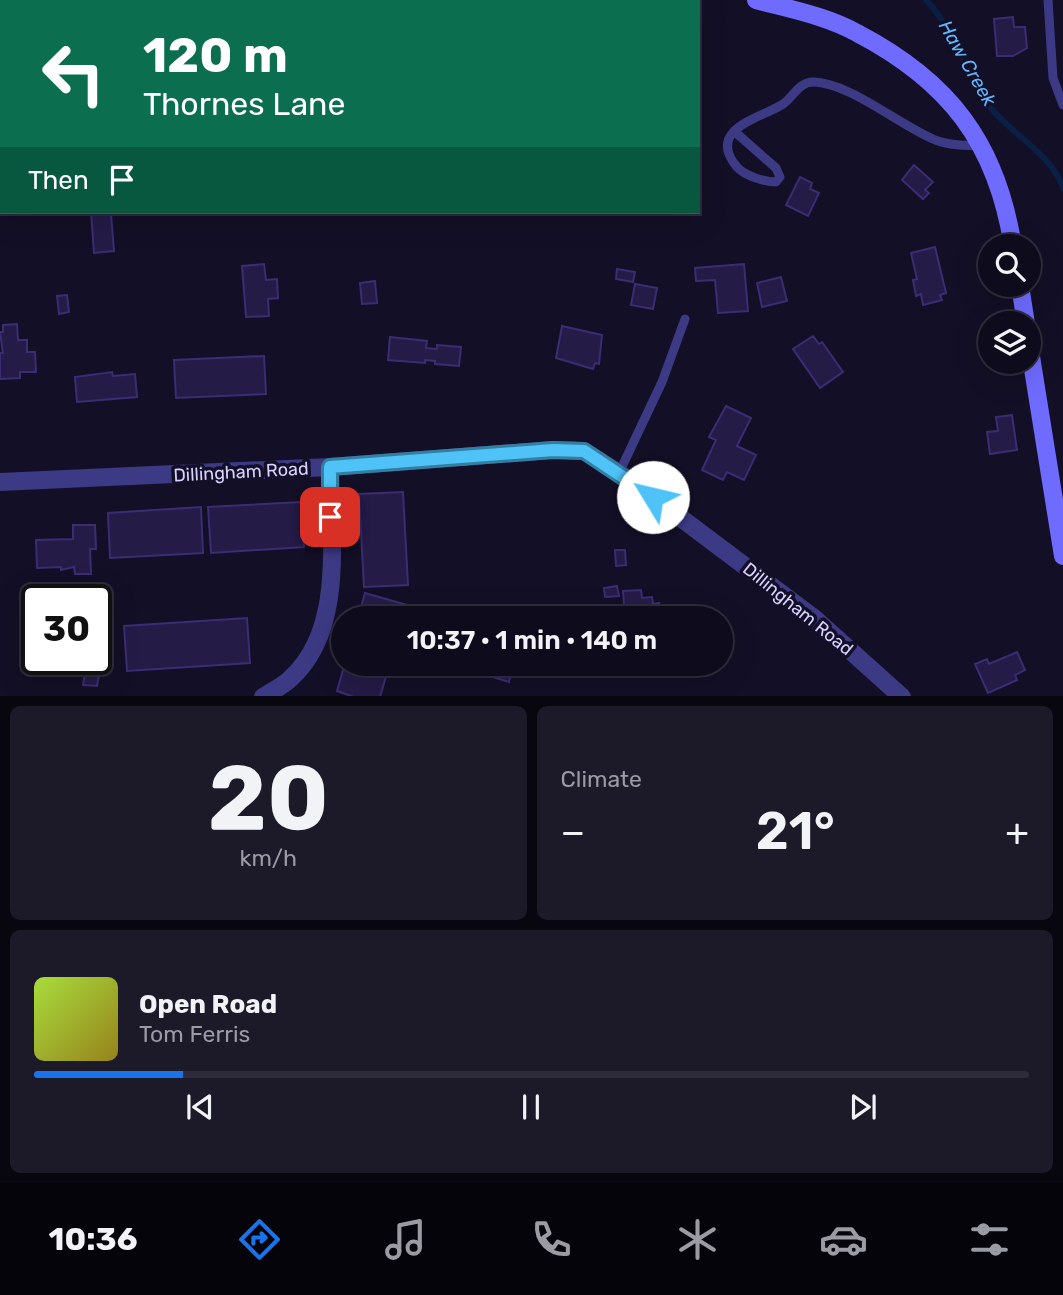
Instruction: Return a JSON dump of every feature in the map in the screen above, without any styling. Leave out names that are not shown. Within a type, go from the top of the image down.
[{"type":"street","points":[[756,0],[856,32],[923,75],[956,105],[982,146],[1000,191],[1010,234]]},
{"type":"street","points":[[1034,374],[1063,556]]},
{"type":"street","name":"Dillingham Road","points":[[0,482],[330,467],[553,450],[584,451],[619,473],[814,618],[902,696]]},
{"type":"street","points":[[263,696],[290,679],[309,655],[324,623],[330,591],[330,467]]},
{"type":"lane","points":[[1048,0],[1053,78],[1063,105]]},
{"type":"lane","points":[[734,131],[776,168],[780,177],[776,182],[767,182],[740,170],[730,157],[730,141],[734,131],[750,118],[784,103],[802,85],[812,82],[861,99],[937,141],[982,146]]},
{"type":"lane","points":[[619,473],[662,382],[685,319]]},
{"type":"building","points":[[1013,17],[1014,27],[1025,27],[1027,48],[1013,56],[997,56],[994,19]]},
{"type":"building","points":[[914,165],[933,182],[925,190],[929,193],[923,199],[902,180]]},
{"type":"building","points":[[800,177],[812,183],[810,189],[819,193],[808,216],[786,205]]},
{"type":"building","points":[[91,214],[111,214],[114,251],[94,253]]},
{"type":"building","points":[[935,247],[946,293],[940,295],[942,300],[923,305],[921,294],[916,296],[913,280],[917,279],[911,253]]},
{"type":"building","points":[[264,264],[266,280],[277,279],[278,298],[268,299],[269,316],[246,317],[242,266]]},
{"type":"building","points":[[744,264],[748,311],[718,313],[715,280],[696,281],[695,268]]},
{"type":"building","points":[[617,269],[635,272],[633,282],[616,279]]},
{"type":"building","points":[[781,277],[787,301],[762,307],[757,283]]},
{"type":"building","points":[[375,281],[377,303],[362,304],[360,283]]},
{"type":"building","points":[[635,284],[657,288],[653,309],[631,305]]},
{"type":"building","points":[[67,295],[69,312],[59,314],[57,296]]},
{"type":"building","points":[[17,324],[18,340],[27,340],[27,352],[35,352],[36,372],[20,372],[20,378],[0,379],[0,353],[3,353],[0,332],[3,332],[3,325]]},
{"type":"building","points":[[562,326],[602,335],[599,364],[595,363],[593,369],[556,358]]},
{"type":"building","points":[[813,336],[819,344],[822,342],[843,372],[820,388],[793,349]]},
{"type":"building","points":[[390,337],[427,341],[426,348],[437,349],[437,345],[461,347],[459,366],[435,364],[435,361],[425,360],[425,363],[388,360]]},
{"type":"building","points":[[264,356],[266,394],[176,398],[174,360]]},
{"type":"building","points":[[112,372],[113,376],[135,374],[137,397],[77,402],[75,377]]},
{"type":"building","points":[[726,406],[751,418],[737,446],[756,455],[744,480],[727,472],[723,480],[702,470],[716,440],[709,437]]},
{"type":"building","points":[[1012,415],[1017,450],[990,454],[987,432],[998,431],[996,417]]},
{"type":"building","points":[[403,492],[408,585],[364,587],[359,494]]},
{"type":"building","points":[[301,502],[304,547],[211,553],[208,507]]},
{"type":"building","points":[[201,507],[203,553],[110,558],[108,513]]},
{"type":"building","points":[[73,525],[95,525],[96,549],[90,549],[91,574],[75,574],[74,567],[61,570],[61,567],[37,568],[36,540],[73,539]]},
{"type":"building","points":[[615,550],[625,550],[626,565],[616,566]]},
{"type":"building","points":[[617,586],[619,596],[605,597],[604,588]]},
{"type":"building","points":[[641,590],[642,598],[652,597],[653,604],[659,603],[659,606],[624,606],[623,591]]},
{"type":"building","points":[[365,593],[407,605],[407,606],[361,606]]},
{"type":"building","points":[[247,618],[250,663],[127,671],[124,626]]},
{"type":"building","points":[[1017,652],[1025,670],[1015,675],[1017,680],[988,693],[975,664],[987,659],[989,664]]},
{"type":"building","points":[[85,675],[99,675],[97,686],[83,685]]},
{"type":"building","points":[[341,676],[386,676],[380,696],[351,696],[337,691]]},
{"type":"building","points":[[493,676],[510,676],[509,682]]},
{"type":"waterway","name":"Haw Creek","points":[[926,0],[945,24],[987,103],[1049,163],[1063,188]]},
{"type":"route","points":[[330,517],[330,467],[553,450],[584,451],[653,497]]}]
